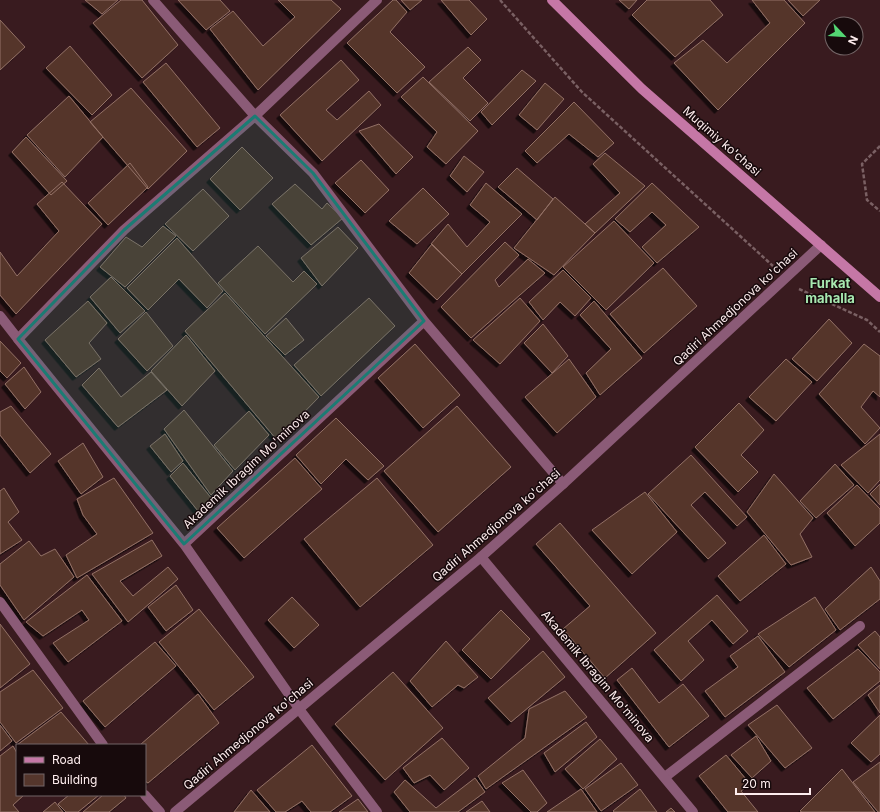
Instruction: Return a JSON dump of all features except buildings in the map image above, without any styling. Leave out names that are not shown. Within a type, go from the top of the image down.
[{"type":"main road","name":"Muqimiy ko'chasi","points":[[552,0],[642,89],[880,297]]},
{"type":"street","points":[[153,0],[255,116],[314,173],[424,321],[564,484]]},
{"type":"street","points":[[18,339],[124,230],[255,116],[377,0]]},
{"type":"street","name":"Qadiri Ahmedjonova ko'chasi","points":[[175,812],[300,710],[481,557],[564,484],[821,245]]},
{"type":"street","points":[[0,316],[184,544]]},
{"type":"street","name":"Akademik Ibragim Mo'minova","points":[[378,812],[300,710],[184,544],[424,321]]},
{"type":"street","name":"Akademik Ibragim Mo'minova","points":[[481,557],[693,812]]},
{"type":"street","points":[[0,602],[101,744]]},
{"type":"street","points":[[665,777],[860,626]]},
{"type":"street","points":[[146,795],[160,812]]},
{"type":"path","points":[[500,0],[582,92],[800,290],[867,320],[880,332]]},
{"type":"path","points":[[880,146],[862,164],[867,200],[880,211]]},
{"type":"highlighted area","points":[[255,116],[313,173],[424,321],[184,544],[18,339],[124,230]]},
{"type":"district","name":"Furkat mahalla","points":[[830,290]]}]
